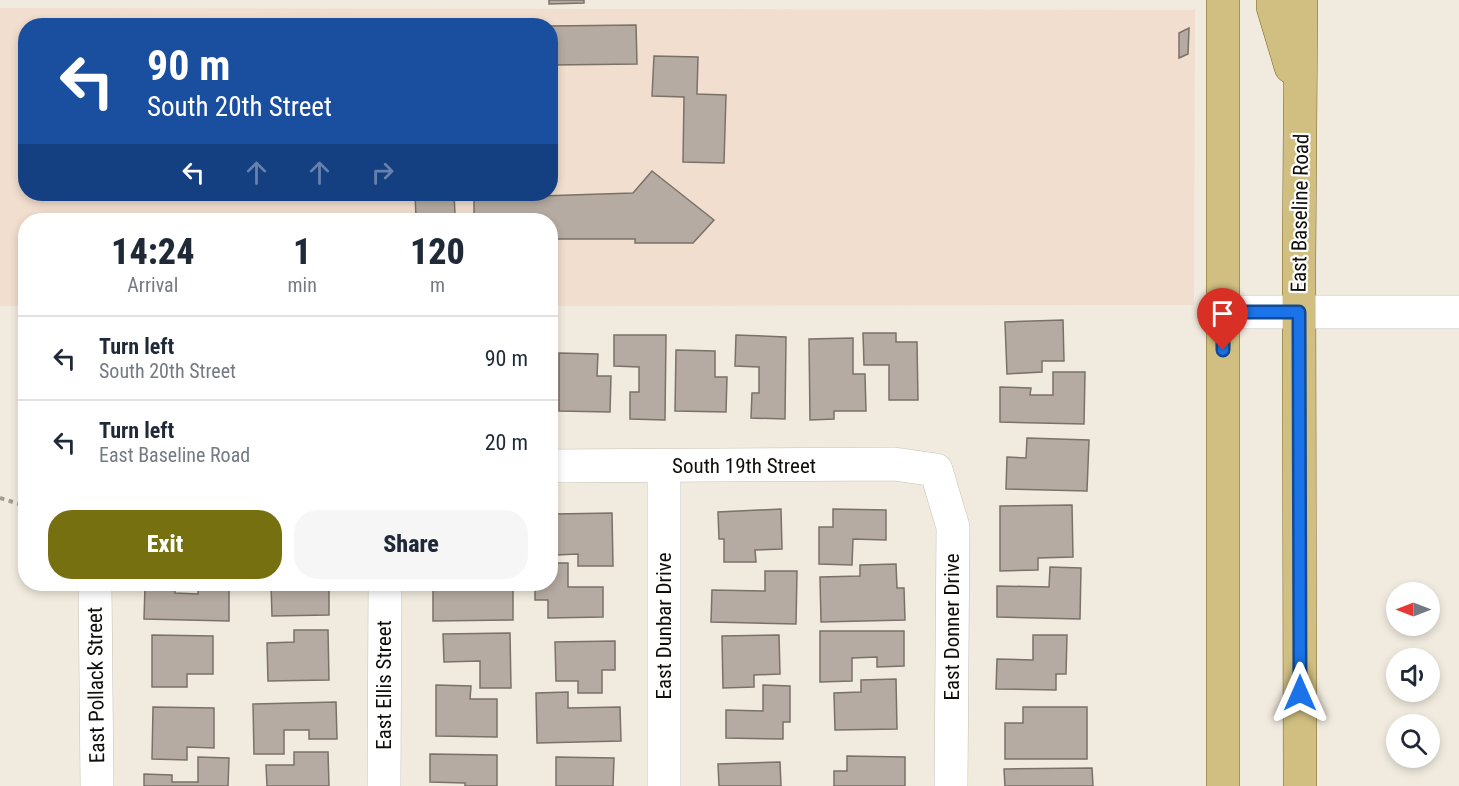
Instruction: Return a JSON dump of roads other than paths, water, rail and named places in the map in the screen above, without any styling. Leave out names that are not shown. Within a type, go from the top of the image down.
[{"type":"main road","points":[[1222,786],[1223,0]]},
{"type":"main road","points":[[1273,0],[1273,7],[1301,104]]},
{"type":"main road","name":"East Baseline Road","points":[[1300,786],[1301,0]]},
{"type":"street","points":[[1223,312],[1459,312]]},
{"type":"street","name":"South 19th Street","points":[[558,466],[894,464],[936,470]]},
{"type":"street","name":"East Dunbar Drive","points":[[664,466],[664,786]]},
{"type":"street","name":"East Donner Drive","points":[[936,470],[953,527],[951,786]]},
{"type":"street","name":"East Pollack Street","points":[[95,591],[97,786]]},
{"type":"street","name":"East Ellis Street","points":[[384,786],[385,591]]}]
